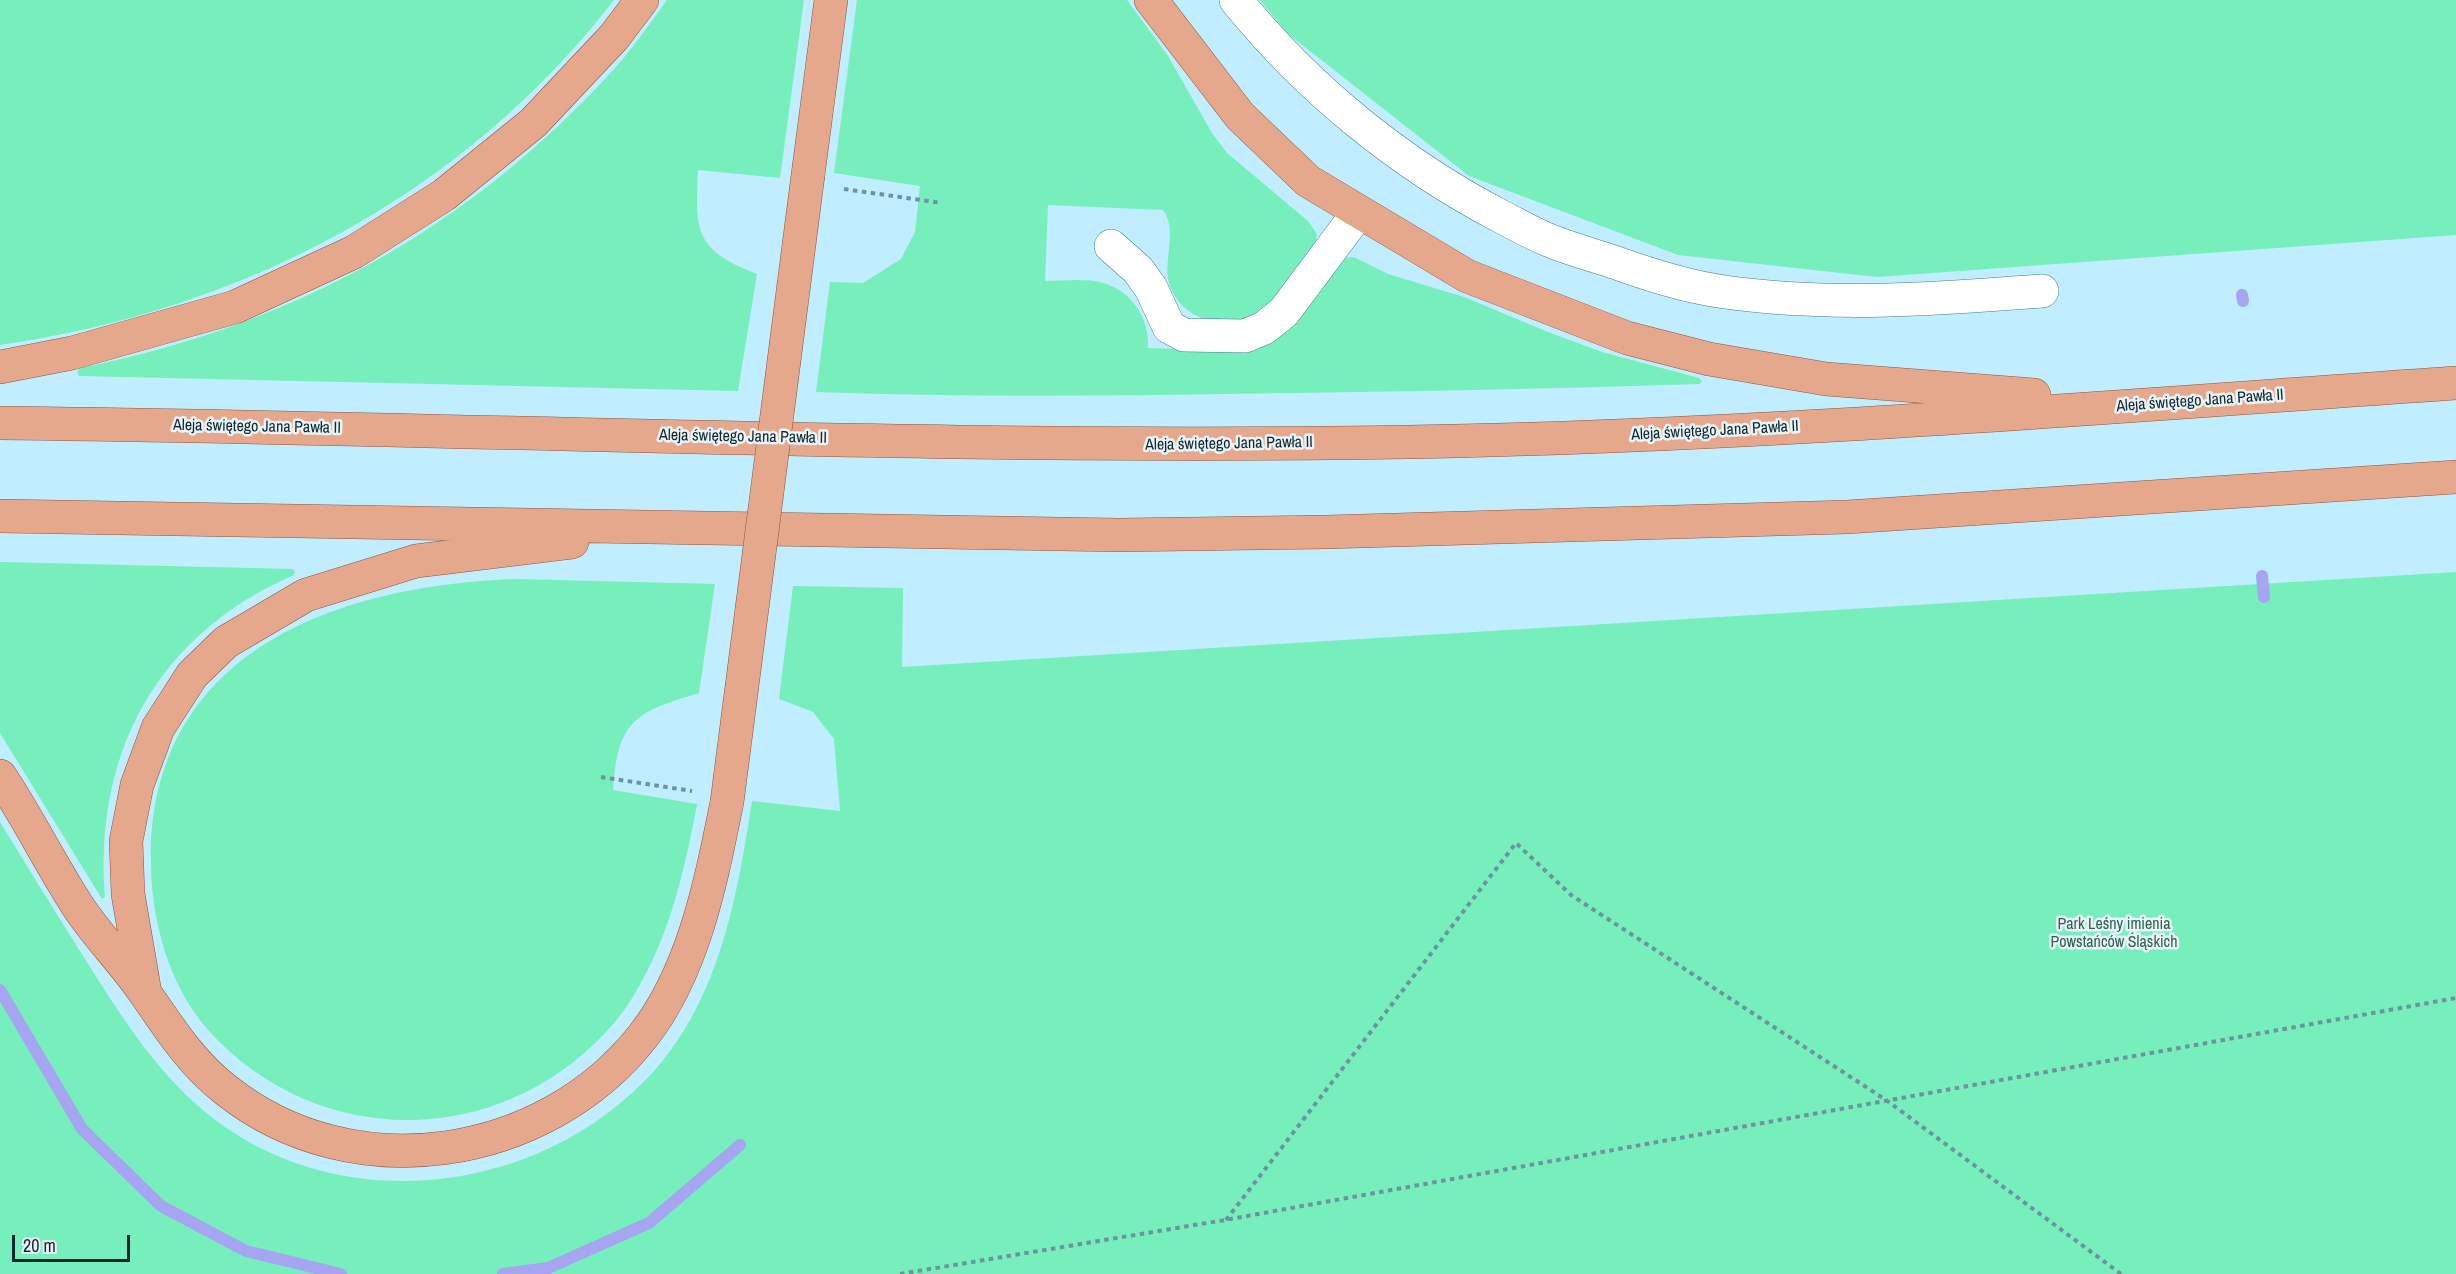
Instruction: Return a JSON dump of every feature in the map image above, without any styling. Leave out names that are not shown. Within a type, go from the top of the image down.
[{"type":"main road","points":[[0,367],[72,353],[235,307],[354,252],[444,195],[533,123],[614,37],[642,0]]},
{"type":"main road","points":[[0,776],[79,907],[145,992],[169,1030],[197,1065],[227,1092],[261,1114],[298,1131],[373,1150],[406,1152],[451,1148],[499,1138],[542,1120],[574,1101],[607,1074],[644,1036],[669,994],[693,939],[715,860],[713,797],[808,175],[831,0]]},
{"type":"main road","points":[[1151,0],[1240,116],[1308,181],[1358,213],[1467,276],[1627,338],[1709,359],[1826,378],[2153,404]]},
{"type":"main road","name":"Aleja świętego Jana Pawła II","points":[[0,423],[1164,444],[1412,442],[1702,433],[2456,383]]},
{"type":"main road","points":[[0,516],[1119,535],[1824,518],[2456,477]]},
{"type":"main road","points":[[145,992],[128,894],[126,841],[137,785],[158,728],[192,675],[226,642],[306,595],[416,561],[696,527]]},
{"type":"lane","points":[[1236,0],[1260,29],[1355,119],[1405,158],[1476,203],[1544,239],[1645,273],[1722,292],[1788,299],[1854,302],[2042,291]]},
{"type":"lane","points":[[1111,246],[1138,270],[1151,288],[1169,327],[1184,335],[1245,336],[1264,328],[1284,312],[1358,213]]},
{"type":"path","points":[[840,188],[942,203]]},
{"type":"path","points":[[601,777],[713,797]]},
{"type":"path","points":[[1225,1220],[1516,843],[1570,896],[1886,1100],[2121,1274]]},
{"type":"path","points":[[900,1274],[1225,1220],[2456,998]]},
{"type":"green space","points":[[0,0],[614,0],[554,69],[489,131],[417,186],[342,232],[261,272],[177,304],[90,328],[0,345]]},
{"type":"green space","points":[[667,0],[804,0],[780,178],[698,170],[697,209],[703,236],[710,247],[721,256],[757,274],[738,391],[79,376],[77,372],[80,368],[158,350],[232,326],[304,297],[372,263],[437,223],[500,177],[559,125],[622,60]]},
{"type":"green space","points":[[857,0],[1127,0],[1168,56],[1212,133],[1227,153],[1308,221],[1317,234],[1315,246],[1286,288],[1268,309],[1240,322],[1224,323],[1195,315],[1182,306],[1173,293],[1167,270],[1170,234],[1167,217],[1163,210],[1048,205],[1045,281],[1096,281],[1123,292],[1131,299],[1142,317],[1148,337],[1148,348],[1236,351],[1344,258],[1354,257],[1388,274],[1464,297],[1602,352],[1699,378],[1702,381],[1700,384],[1173,395],[1071,396],[816,392],[830,282],[863,283],[901,259],[915,232],[920,186],[834,173]]},
{"type":"green space","points":[[1260,0],[2456,0],[2456,235],[1877,277],[1678,255],[1469,176],[1287,33]]},
{"type":"green space","points":[[0,562],[293,569],[295,572],[294,575],[246,600],[206,630],[172,664],[144,703],[124,747],[111,793],[104,844],[105,897],[102,899],[0,733]]},
{"type":"green space","name":"Park Leśny imienia Powstańców Śląskich","points":[[2456,572],[2456,1274],[0,1274],[0,822],[128,1026],[178,1087],[218,1122],[272,1153],[329,1173],[389,1181],[450,1178],[509,1164],[565,1140],[616,1107],[660,1064],[681,1035],[698,1005],[724,939],[733,905],[752,801],[840,811],[834,739],[813,712],[779,699],[793,586],[903,588],[902,667]]},
{"type":"green space","points":[[517,579],[715,584],[699,693],[660,706],[645,713],[634,722],[626,733],[616,766],[613,790],[697,804],[673,907],[654,956],[643,980],[624,1010],[582,1055],[538,1086],[490,1107],[441,1118],[391,1120],[341,1112],[293,1094],[249,1067],[209,1031],[183,994],[165,952],[154,907],[151,861],[159,789],[182,729],[219,681],[266,643],[322,615],[384,596],[450,584]]},
{"type":"waterway","points":[[2242,295],[2243,301]]},
{"type":"waterway","points":[[2262,576],[2264,597]]},
{"type":"waterway","points":[[0,990],[82,1129],[161,1206],[246,1251],[341,1274]]},
{"type":"waterway","points":[[503,1274],[548,1268],[649,1223],[740,1145]]}]
